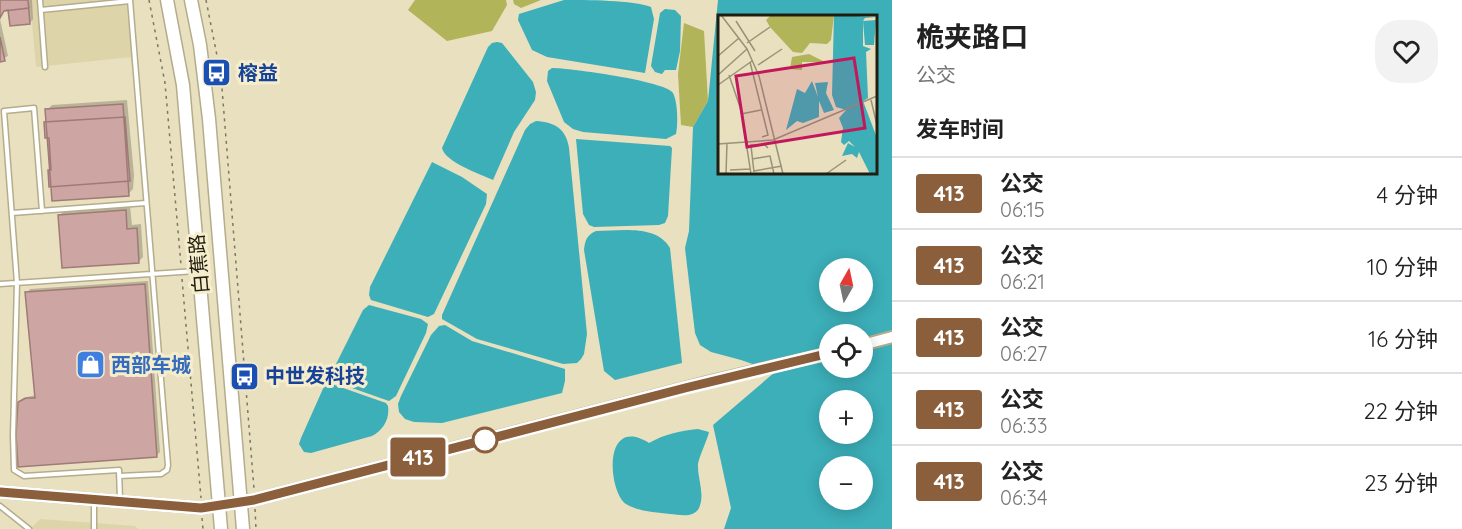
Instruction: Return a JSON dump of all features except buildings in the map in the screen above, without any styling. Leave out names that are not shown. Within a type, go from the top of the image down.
[{"type":"main road","name":"白蕉路","points":[[167,0],[183,85],[221,529]]},
{"type":"main road","name":"白蕉路","points":[[191,0],[200,45],[209,119],[243,529]]},
{"type":"street","points":[[873,342],[892,337]]},
{"type":"street","points":[[0,492],[201,508],[219,506],[254,500],[707,382],[819,356]]},
{"type":"lane","points":[[40,0],[45,67]]},
{"type":"lane","points":[[41,10],[130,0],[168,468],[161,474],[119,476]]},
{"type":"lane","points":[[42,211],[34,108],[4,111],[16,283],[14,470],[24,476],[119,470],[120,501]]},
{"type":"lane","points":[[12,213],[146,203]]},
{"type":"lane","points":[[0,284],[200,271]]},
{"type":"lane","points":[[94,499],[94,529]]},
{"type":"lane","points":[[0,506],[29,529]]},
{"type":"path","points":[[149,0],[165,83],[203,529]]},
{"type":"path","points":[[206,0],[221,76],[256,529]]},
{"type":"shaded area","points":[[30,0],[126,0],[132,57],[36,67]]},
{"type":"shaded area","points":[[40,519],[135,526],[138,529],[30,529]]},
{"type":"green space","points":[[415,0],[506,0],[507,5],[492,31],[447,41],[408,10]]},
{"type":"green space","points":[[513,0],[541,0],[521,8],[514,4]]},
{"type":"green space","points":[[684,23],[704,31],[708,101],[693,127],[681,125],[678,74]]},
{"type":"water","points":[[564,0],[622,2],[651,7],[654,19],[645,73],[547,57],[532,50],[518,20],[519,14]]},
{"type":"water","points":[[718,0],[892,0],[892,529],[724,529],[731,508],[713,425],[775,372],[711,352],[700,345],[695,333],[685,248],[689,231],[693,127],[708,101]]},
{"type":"water","points":[[665,9],[675,10],[681,16],[680,51],[676,70],[665,70],[662,74],[655,72],[651,66],[660,13]]},
{"type":"water","points":[[497,42],[502,43],[533,82],[536,92],[535,100],[514,132],[493,180],[456,163],[442,148],[488,47]]},
{"type":"water","points":[[552,68],[616,76],[666,88],[673,93],[676,102],[676,134],[666,139],[583,132],[573,129],[564,122],[547,81],[548,71]]},
{"type":"water","points":[[536,121],[554,125],[562,131],[568,141],[587,334],[584,354],[577,363],[563,364],[477,339],[442,319],[525,130]]},
{"type":"water","points":[[576,139],[670,146],[672,148],[668,216],[665,223],[594,227],[589,225],[583,214]]},
{"type":"water","points":[[432,162],[462,177],[487,194],[486,204],[434,314],[428,317],[371,300],[369,295],[370,287]]},
{"type":"water","points":[[637,230],[647,232],[664,240],[670,248],[682,363],[615,380],[604,371],[584,250],[587,238],[596,231]]},
{"type":"water","points":[[369,305],[421,319],[428,324],[426,333],[396,396],[389,401],[332,381],[333,370],[363,310]]},
{"type":"water","points":[[445,325],[472,341],[565,369],[562,393],[442,423],[414,422],[405,419],[399,412],[398,404],[401,396],[431,335],[439,326]]},
{"type":"water","points":[[326,382],[386,403],[388,406],[387,420],[372,436],[311,453],[304,452],[299,444]]},
{"type":"water","points":[[698,429],[709,432],[698,464],[701,503],[697,511],[690,515],[678,515],[642,510],[626,504],[615,485],[613,458],[616,446],[623,439],[634,437],[649,443],[672,433]]},
{"type":"bus line","name":"413","points":[[0,492],[201,508],[254,500],[685,388],[819,356]]},
{"type":"place","name":"榕益","points":[[217,73]]},
{"type":"place","name":"西部车城","points":[[90,365]]},
{"type":"place","name":"中世发科技","points":[[244,376]]}]
